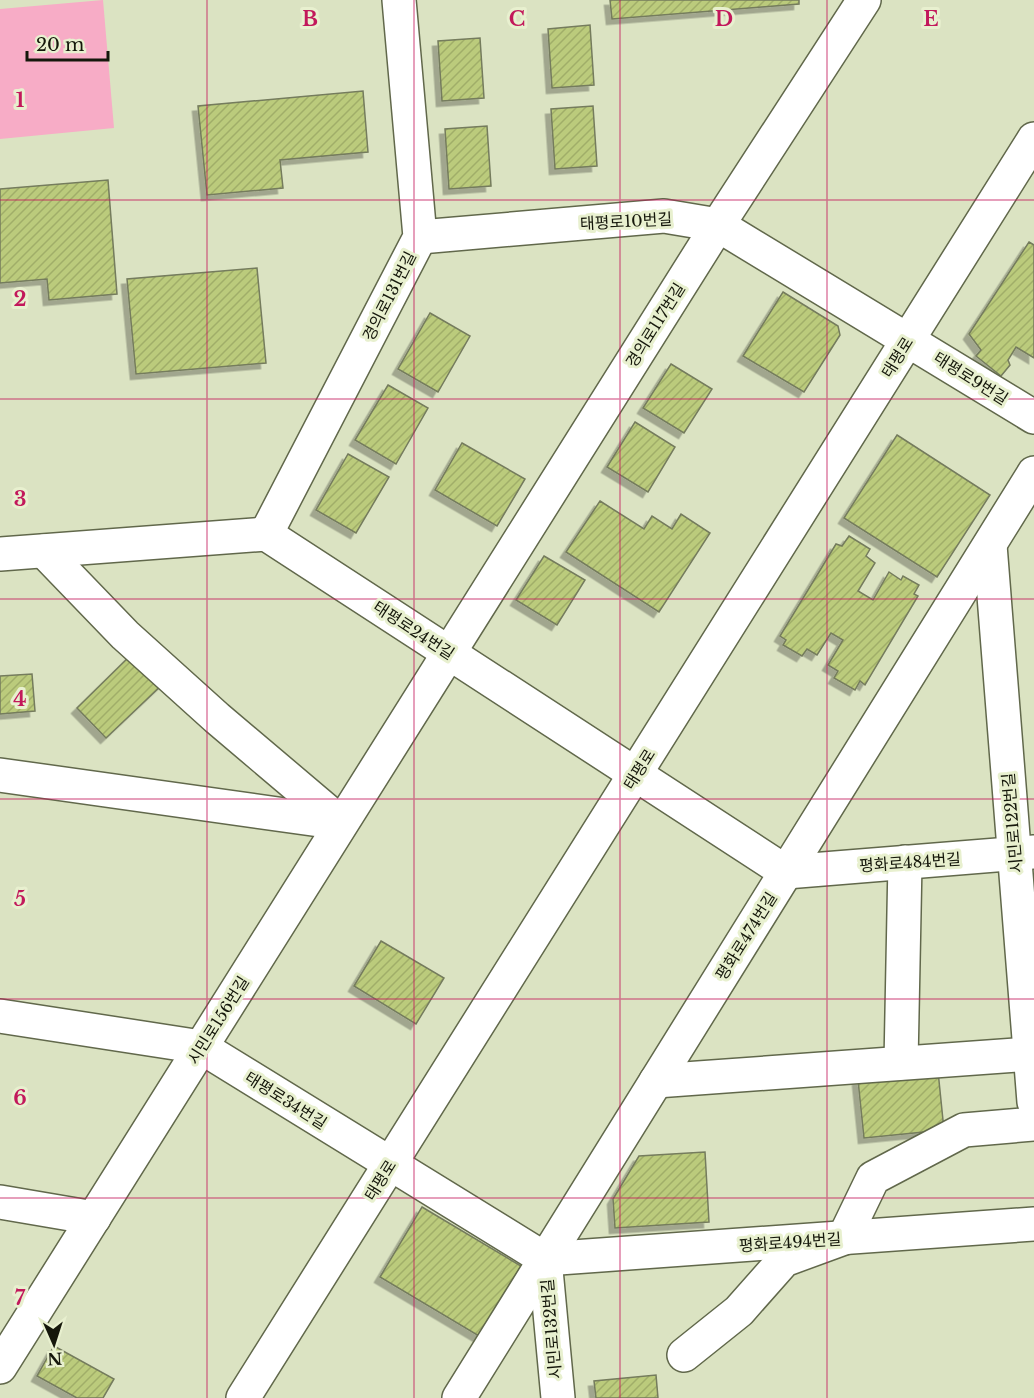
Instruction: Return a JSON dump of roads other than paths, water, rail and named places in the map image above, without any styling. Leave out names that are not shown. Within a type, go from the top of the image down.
[{"type":"street","name":"경의로131번길","points":[[266,534],[420,237],[399,0]]},
{"type":"street","name":"경의로117번길","points":[[448,652],[718,225],[864,0]]},
{"type":"street","name":"태평로","points":[[243,1398],[1034,139]]},
{"type":"street","name":"태평로10번길","points":[[420,237],[664,216],[718,225],[908,339]]},
{"type":"street","name":"태평로9번길","points":[[908,339],[1034,417]]},
{"type":"street","name":"평화로474번길","points":[[459,1398],[1034,473]]},
{"type":"street","name":"태평로24번길","points":[[266,534],[786,872]]},
{"type":"street","points":[[0,554],[266,534]]},
{"type":"street","name":"시민로122번길","points":[[990,544],[1024,853],[1030,1054],[1034,1102]]},
{"type":"street","points":[[44,550],[125,635],[217,718],[341,823]]},
{"type":"street","name":"시민로156번길","points":[[0,1367],[448,652]]},
{"type":"street","points":[[0,775],[341,823]]},
{"type":"street","name":"평화로484번길","points":[[786,872],[1024,853]]},
{"type":"street","points":[[902,1063],[905,862]]},
{"type":"street","name":"태평로34번길","points":[[0,1016],[201,1047],[545,1259]]},
{"type":"street","points":[[656,1081],[1030,1054]]},
{"type":"street","points":[[684,1355],[739,1311],[784,1260],[844,1238],[873,1178],[964,1130],[1034,1124]]},
{"type":"street","points":[[0,1202],[94,1218]]},
{"type":"street","name":"평화로494번길","points":[[545,1259],[1034,1224]]},
{"type":"street","name":"시민로132번길","points":[[545,1259],[558,1398]]}]
